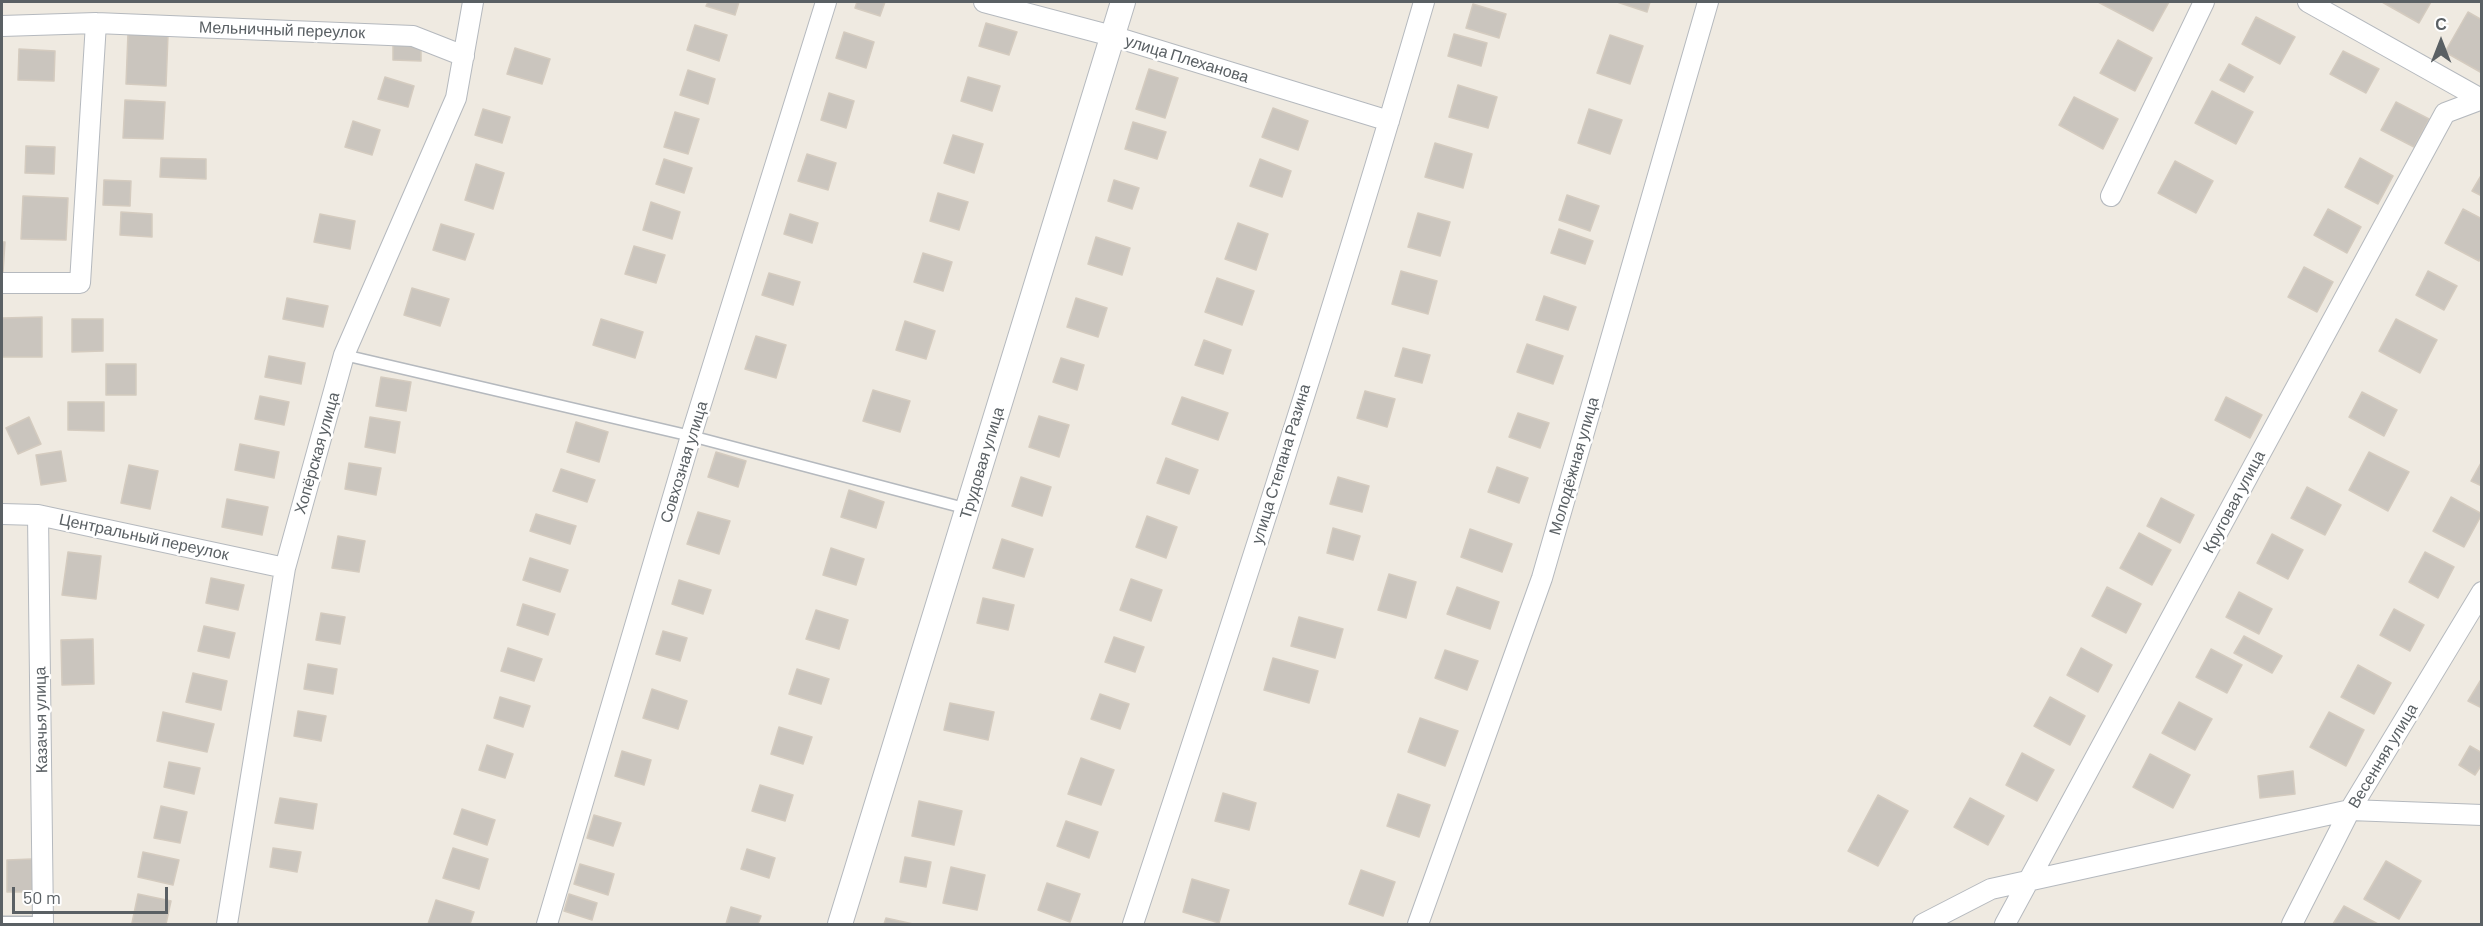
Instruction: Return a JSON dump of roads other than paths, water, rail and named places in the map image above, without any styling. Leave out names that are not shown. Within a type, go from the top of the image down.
[{"type":"street","name":"Хопёрская улица","points":[[227,924],[285,568],[344,355],[456,98],[473,2]]},
{"type":"street","name":"Совхозная улица","points":[[547,924],[691,436],[826,2]]},
{"type":"street","name":"улица Плеханова","points":[[984,2],[1112,36],[1389,120]]},
{"type":"street","name":"Трудовая улица","points":[[840,924],[1123,2]]},
{"type":"street","name":"улица Степана Разина","points":[[1133,924],[1198,728],[1424,2]]},
{"type":"street","name":"Молодёжная улица","points":[[1418,924],[1542,578],[1708,2]]},
{"type":"street","points":[[2111,196],[2204,2]]},
{"type":"street","name":"Круговая улица","points":[[2308,2],[2481,99]]},
{"type":"street","name":"Мельничный переулок","points":[[2,26],[96,22],[413,36],[464,56]]},
{"type":"street","points":[[2,283],[80,283],[96,22]]},
{"type":"street","name":"Круговая улица","points":[[2005,924],[2445,113],[2481,99]]},
{"type":"street","name":"Центральный переулок","points":[[2,514],[38,515],[285,568]]},
{"type":"street","name":"Казачья улица","points":[[38,515],[43,923]]},
{"type":"street","name":"Весенняя улица","points":[[2292,924],[2350,810],[2481,592]]},
{"type":"street","points":[[1923,924],[1991,889],[2350,810],[2481,815]]},
{"type":"lane","points":[[344,355],[691,436],[968,510]]},
{"type":"lane","points":[[2,921],[43,923]]}]
